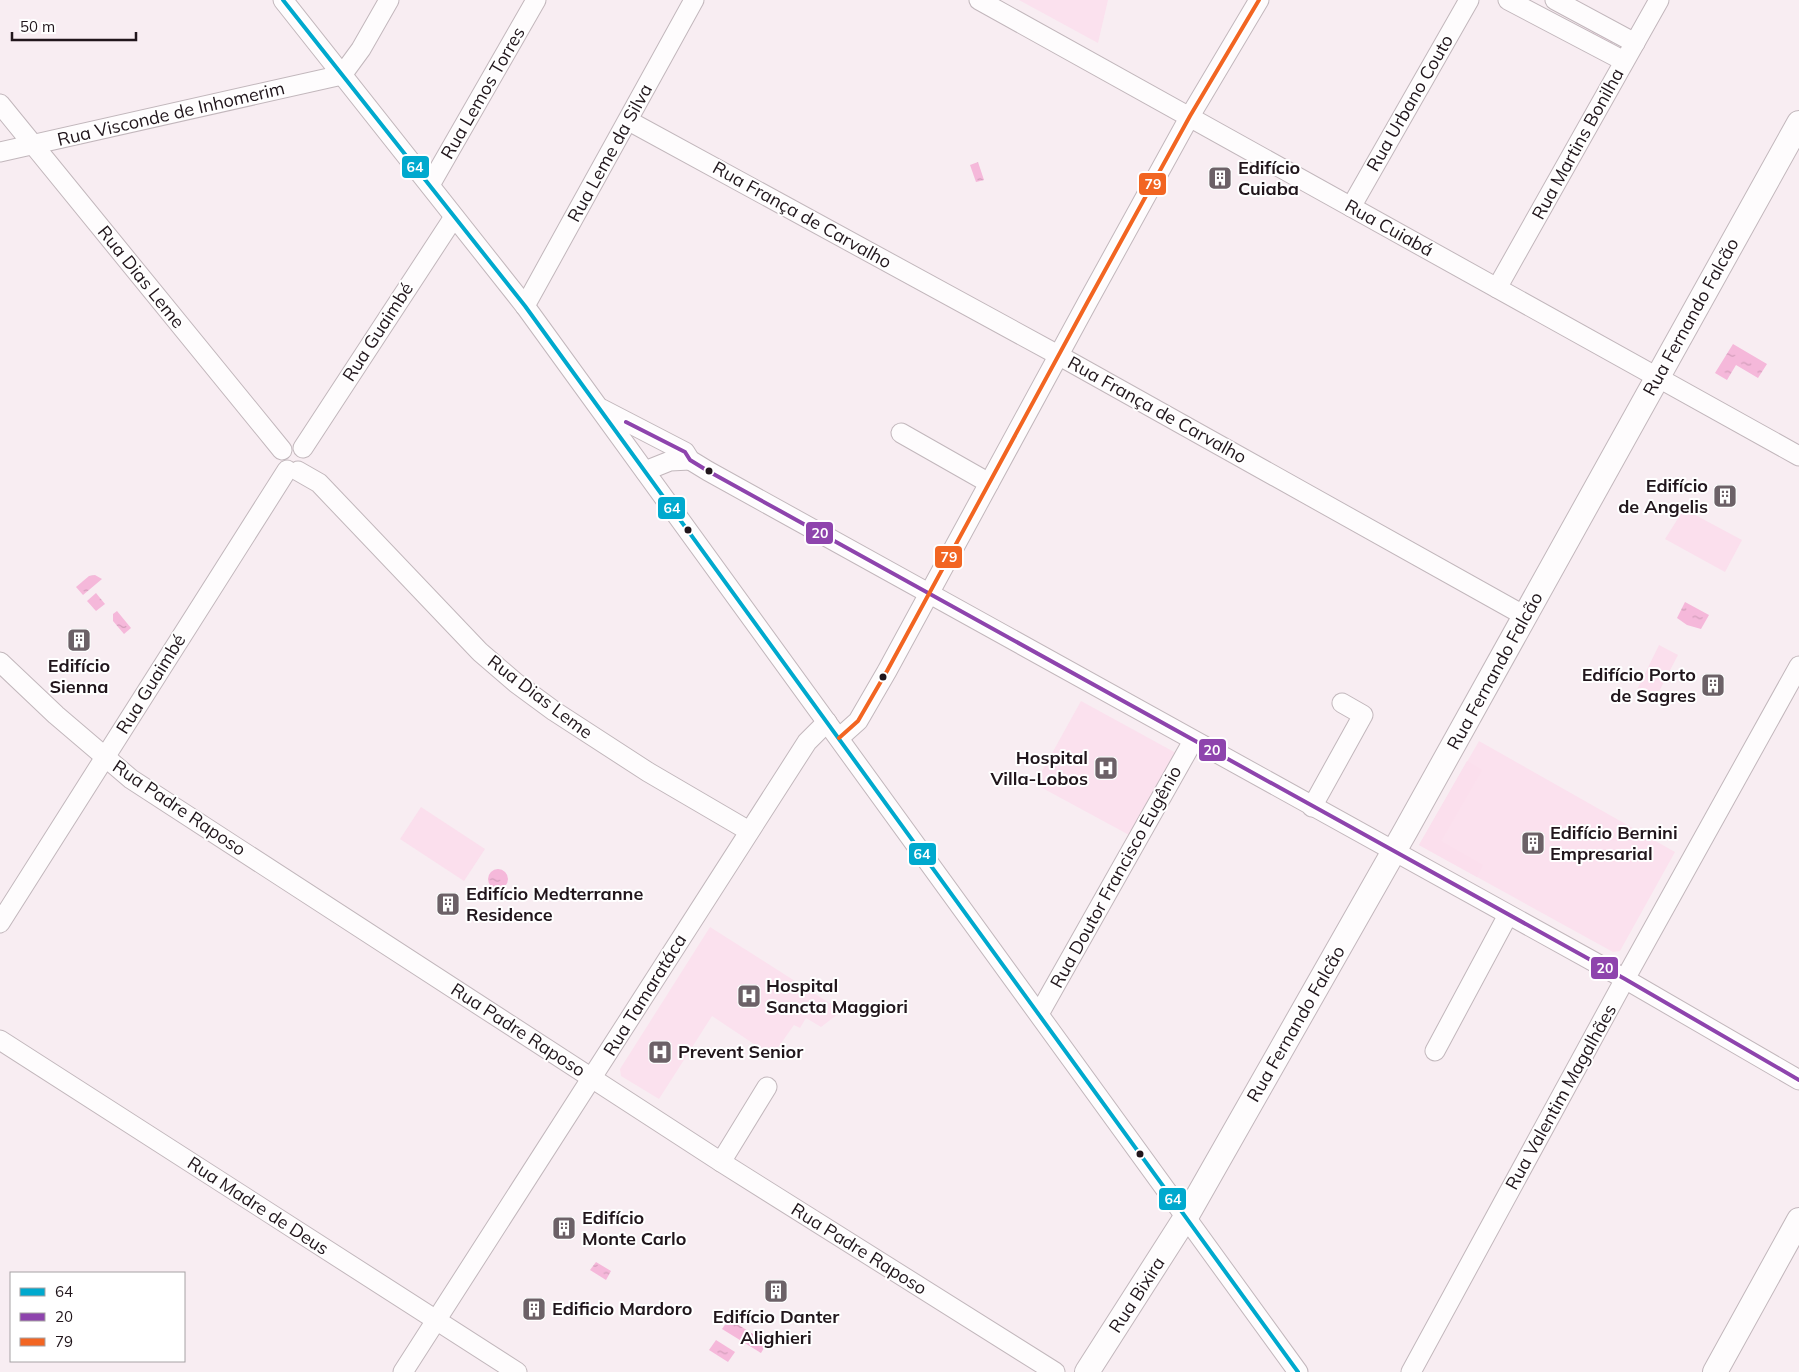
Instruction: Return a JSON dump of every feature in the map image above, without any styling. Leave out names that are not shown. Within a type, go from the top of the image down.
[{"type":"main road","name":"Rua Fernando Falcão","points":[[1186,1217],[1394,852],[1658,377],[1797,132]]},
{"type":"main road","name":"Rua Bixira","points":[[1087,1372],[1186,1217]]},
{"type":"main road","points":[[1715,1372],[1799,1220]]},
{"type":"street","points":[[283,0],[525,306],[1298,1372]]},
{"type":"street","points":[[342,75],[389,0]]},
{"type":"street","name":"Rua Lemos Torres","points":[[430,185],[536,0]]},
{"type":"street","name":"Rua Leme da Silva","points":[[525,306],[694,0]]},
{"type":"street","name":"Rua Cuiabá","points":[[979,0],[1799,456]]},
{"type":"street","name":"Rua Urbano Couto","points":[[1351,207],[1469,0]]},
{"type":"street","points":[[1508,0],[1624,61]]},
{"type":"street","name":"Rua Martins Bonilha","points":[[1497,288],[1659,0]]},
{"type":"street","points":[[839,738],[858,721],[887,671],[1058,355],[1256,1]]},
{"type":"street","points":[[1548,21],[1557,1],[1635,43]]},
{"type":"street","name":"Rua Visconde de Inhomerim","points":[[0,152],[342,75]]},
{"type":"street","name":"Rua Dias Leme","points":[[0,104],[282,450],[292,445],[298,462],[480,652],[516,683],[554,711],[623,756],[749,831]]},
{"type":"street","name":"Rua França de Carvalho","points":[[629,120],[1058,355],[1525,616]]},
{"type":"street","name":"Rua Guaimbé","points":[[0,923],[454,217]]},
{"type":"street","points":[[599,407],[684,452],[690,460],[928,594],[1625,979],[1799,1080]]},
{"type":"street","points":[[901,433],[989,483]]},
{"type":"street","points":[[630,451],[650,441],[668,443]]},
{"type":"street","points":[[645,471],[670,461],[690,460]]},
{"type":"street","name":"Rua Padre Raposo","points":[[0,662],[56,715],[138,783],[592,1079],[1055,1372]]},
{"type":"street","name":"Rua Valentim Magalhães","points":[[1411,1372],[1625,979],[1799,666]]},
{"type":"street","points":[[1312,807],[1363,715],[1342,703]]},
{"type":"street","name":"Rua Tamaratáca","points":[[403,1372],[807,742],[827,722]]},
{"type":"street","name":"Rua Doutor Francisco Eugênio","points":[[1039,1014],[1193,741]]},
{"type":"street","points":[[1435,1051],[1508,915]]},
{"type":"street","name":"Rua Madre de Deus","points":[[0,1040],[517,1372]]},
{"type":"street","points":[[722,1162],[767,1087]]},
{"type":"shaded area","points":[[1019,0],[1108,0],[1098,43]]},
{"type":"shaded area","name":"Hospital Villa-Lobos","points":[[1081,701],[1176,753],[1131,836],[1035,784]]},
{"type":"shaded area","points":[[1479,741],[1675,852],[1620,951],[1613,952],[1419,845]]},
{"type":"shaded area","name":"Hospital Sancta Maggiori","points":[[710,927],[842,1011],[821,1027],[806,1018],[800,1028],[794,1025],[772,1056],[712,1016],[659,1099],[621,1076],[620,1069]]},
{"type":"green space","points":[[1568,22],[1611,41],[1613,45]]},
{"type":"green space","points":[[1684,509],[1742,540],[1725,572],[1665,539]]},
{"type":"green space","points":[[1659,645],[1678,655],[1653,703],[1636,692]]},
{"type":"green space","points":[[1467,761],[1482,770],[1441,841],[1483,865],[1477,877],[1419,845]]},
{"type":"green space","points":[[421,807],[485,849],[464,881],[400,839]]},
{"type":"water","points":[[978,162],[984,180],[976,182],[970,165]]},
{"type":"water","points":[[1733,344],[1767,364],[1758,378],[1736,365],[1727,380],[1715,373]]},
{"type":"water","points":[[95,575],[102,579],[83,595],[76,587],[89,576]]},
{"type":"water","points":[[96,593],[105,604],[96,611],[87,601]]},
{"type":"water","points":[[1685,602],[1709,615],[1701,629],[1687,625],[1677,618]]},
{"type":"water","points":[[117,611],[131,628],[124,634],[113,621],[113,614]]},
{"type":"water","points":[[494,869],[502,869],[508,875],[508,883],[502,889],[494,889],[488,883],[488,875]]},
{"type":"water","points":[[596,1262],[611,1271],[606,1280],[590,1270]]},
{"type":"water","points":[[729,1319],[767,1343],[761,1353],[722,1329]]},
{"type":"water","points":[[716,1340],[735,1352],[728,1362],[709,1350]]},
{"type":"transit line","name":"64","points":[[283,0],[525,306],[1298,1372]]},
{"type":"transit line","name":"79","points":[[839,738],[858,721],[887,671],[1190,116],[1259,0]]},
{"type":"transit line","name":"20","points":[[626,422],[685,452],[690,460],[708,471],[1625,979],[1799,1080]]},
{"type":"place","name":"Edifício Cuiaba","points":[[1220,178]]},
{"type":"place","name":"Edifício de Angelis","points":[[1725,496]]},
{"type":"place","name":"Edifício Sienna","points":[[79,640]]},
{"type":"place","name":"Edifício Porto de Sagres","points":[[1713,685]]},
{"type":"place","name":"Hospital Villa-Lobos","points":[[1106,768]]},
{"type":"place","name":"Edifício Bernini Empresarial","points":[[1533,843]]},
{"type":"place","name":"Edifício Medterranne Residence","points":[[448,904]]},
{"type":"place","name":"Hospital Sancta Maggiori","points":[[749,996]]},
{"type":"place","name":"Prevent Senior","points":[[660,1052]]},
{"type":"place","name":"Edifício Monte Carlo","points":[[564,1228]]},
{"type":"place","name":"Edifício Danter Alighieri","points":[[776,1291]]},
{"type":"place","name":"Edificio Mardoro","points":[[534,1309]]}]
